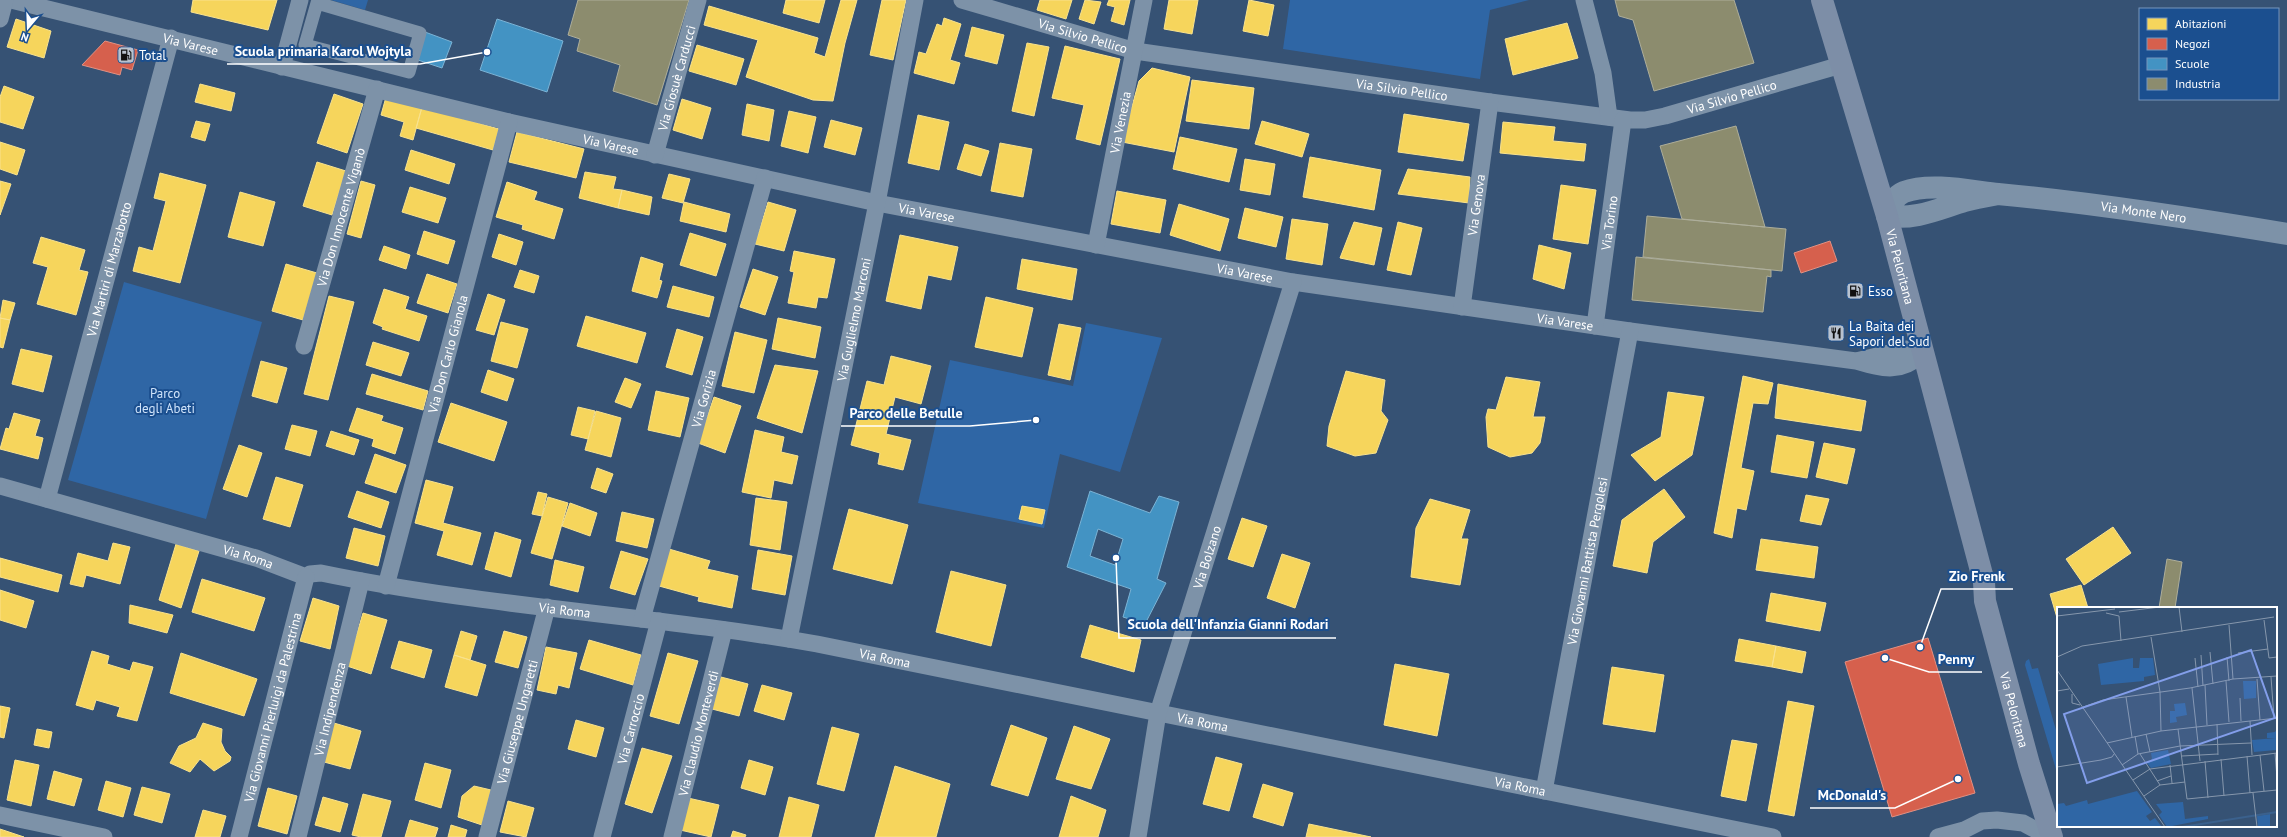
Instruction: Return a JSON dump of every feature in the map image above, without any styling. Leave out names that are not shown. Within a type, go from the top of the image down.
[{"type":"main road","name":"Via Peloritana","points":[[1822,0],[1887,216],[1984,582],[1985,601],[2029,764],[2051,837]]},
{"type":"main road","name":"Via Peloritana","points":[[1984,582],[1996,598],[2017,660],[2057,807]]},
{"type":"main road","points":[[2062,827],[2065,837]]},
{"type":"street","points":[[0,20],[5,0]]},
{"type":"street","name":"Via Varese","points":[[11,0],[509,122],[655,155],[877,203],[1293,282],[1630,331],[1856,361],[1906,348],[1924,353]]},
{"type":"street","points":[[282,67],[300,0]]},
{"type":"street","name":"Via Giosuè Carducci","points":[[655,155],[698,0]]},
{"type":"street","name":"Via Guglielmo Marconi","points":[[789,639],[877,203],[914,0]]},
{"type":"street","name":"Via Silvio Pellico","points":[[962,0],[1135,51],[1490,102],[1616,118],[1645,120],[1665,116],[1841,65]]},
{"type":"street","name":"Via Venezia","points":[[1096,244],[1144,0]]},
{"type":"street","name":"Via Torino","points":[[1584,0],[1616,118],[1595,326]]},
{"type":"street","points":[[317,3],[420,33],[409,72],[305,45],[317,3]]},
{"type":"street","name":"Via Martiri di Marzabotto","points":[[47,499],[171,38]]},
{"type":"street","name":"Via Don Innocente Viganò","points":[[304,346],[377,89]]},
{"type":"street","name":"Via Genova","points":[[1462,307],[1490,102]]},
{"type":"street","name":"Via Don Carlo Gianola","points":[[386,586],[509,122]]},
{"type":"street","name":"Via Gorizia","points":[[642,619],[765,178]]},
{"type":"street","name":"Via Monte Nero","points":[[1887,216],[1896,198],[1904,192],[1921,189],[1950,189],[2056,199],[2287,234]]},
{"type":"street","name":"Via Bolzano","points":[[1138,837],[1158,713],[1293,282]]},
{"type":"street","name":"Via Giovanni Battista Pergolesi","points":[[1544,791],[1630,331]]},
{"type":"street","name":"Via Roma","points":[[0,486],[256,558],[306,577],[310,574],[321,573],[386,586],[789,639],[1772,837]]},
{"type":"street","name":"Via Giovanni Pierluigi da Palestrina","points":[[239,837],[306,577]]},
{"type":"street","name":"Via Indipendenza","points":[[298,837],[361,581]]},
{"type":"street","name":"Via Giuseppe Ungaretti","points":[[487,837],[547,607]]},
{"type":"street","name":"Via Carroccio","points":[[602,837],[658,621]]},
{"type":"street","name":"Via Claudio Monteverdi","points":[[672,837],[724,630]]},
{"type":"street","points":[[0,815],[104,837]]},
{"type":"street","points":[[1938,837],[1964,830],[1982,821],[1997,820],[2023,823],[2051,837]]},
{"type":"green space","points":[[331,0],[368,0],[365,10]]},
{"type":"green space","points":[[1290,0],[1529,0],[1490,10],[1480,79],[1283,49]]},
{"type":"green space","name":"Parco degli Abeti","points":[[124,282],[262,322],[206,519],[68,480]]},
{"type":"green space","points":[[1086,323],[1162,338],[1120,472],[1060,454],[1044,528],[918,503],[950,360],[1073,386]]},
{"type":"green space","points":[[2029,659],[2032,669],[2038,668],[2057,734],[2057,773],[2025,665],[2026,661]]},
{"type":"building: Abitazioni","points":[[193,0],[277,0],[268,30],[191,12]]},
{"type":"building: Abitazioni","points":[[786,0],[825,0],[819,23],[783,13]]},
{"type":"building: Abitazioni","points":[[841,0],[857,0],[845,43],[833,101],[813,100],[746,77],[758,40],[704,25],[709,6],[818,38],[814,53],[825,57]]},
{"type":"building: Abitazioni","points":[[882,0],[906,0],[893,60],[870,55]]},
{"type":"building: Abitazioni","points":[[1040,0],[1072,0],[1066,19],[1037,10]]},
{"type":"building: Abitazioni","points":[[1085,0],[1101,2],[1094,24],[1079,19]]},
{"type":"building: Abitazioni","points":[[1109,0],[1130,0],[1124,25],[1111,21],[1115,7],[1107,5]]},
{"type":"building: Abitazioni","points":[[1169,0],[1198,0],[1192,34],[1164,29]]},
{"type":"building: Abitazioni","points":[[1249,0],[1274,5],[1268,36],[1243,31]]},
{"type":"building: Abitazioni","points":[[944,18],[961,24],[950,60],[960,63],[954,84],[914,73],[919,52],[926,54],[937,24],[942,26]]},
{"type":"building: Abitazioni","points":[[16,19],[51,31],[44,58],[7,47]]},
{"type":"building: Abitazioni","points":[[1567,23],[1578,58],[1513,75],[1505,39]]},
{"type":"building: Abitazioni","points":[[972,27],[1004,35],[997,64],[965,56]]},
{"type":"building: Abitazioni","points":[[1027,43],[1049,47],[1034,116],[1012,111]]},
{"type":"building: Abitazioni","points":[[697,45],[744,59],[736,85],[689,71]]},
{"type":"building: Abitazioni","points":[[1065,46],[1120,59],[1100,145],[1076,139],[1084,105],[1052,98]]},
{"type":"building: Abitazioni","points":[[1152,68],[1190,77],[1174,152],[1122,142],[1139,81]]},
{"type":"building: Abitazioni","points":[[1192,80],[1254,88],[1249,129],[1186,121]]},
{"type":"building: Abitazioni","points":[[200,84],[235,93],[231,111],[195,102]]},
{"type":"building: Abitazioni","points":[[4,86],[34,97],[23,129],[0,122],[0,97]]},
{"type":"building: Abitazioni","points":[[334,94],[363,104],[347,153],[317,143]]},
{"type":"building: Abitazioni","points":[[386,97],[422,107],[413,140],[400,136],[404,122],[381,115]]},
{"type":"building: Abitazioni","points":[[682,99],[711,108],[702,139],[673,130]]},
{"type":"building: Abitazioni","points":[[747,104],[774,110],[769,141],[742,135]]},
{"type":"building: Abitazioni","points":[[422,107],[499,129],[493,150],[416,128]]},
{"type":"building: Abitazioni","points":[[789,111],[816,117],[808,153],[781,146]]},
{"type":"building: Abitazioni","points":[[1404,114],[1469,124],[1463,161],[1398,152]]},
{"type":"building: Abitazioni","points":[[918,115],[949,122],[939,170],[908,163]]},
{"type":"building: Abitazioni","points":[[831,120],[862,128],[855,155],[824,147]]},
{"type":"building: Abitazioni","points":[[196,121],[210,124],[205,141],[191,137]]},
{"type":"building: Abitazioni","points":[[1262,121],[1309,134],[1302,157],[1255,144]]},
{"type":"building: Abitazioni","points":[[1503,122],[1555,127],[1553,141],[1586,144],[1584,161],[1500,153]]},
{"type":"building: Abitazioni","points":[[517,132],[584,149],[576,178],[509,162]]},
{"type":"building: Abitazioni","points":[[1180,137],[1237,149],[1229,182],[1173,169]]},
{"type":"building: Abitazioni","points":[[0,142],[25,150],[17,175],[0,169]]},
{"type":"building: Abitazioni","points":[[1000,143],[1032,149],[1023,197],[991,191]]},
{"type":"building: Abitazioni","points":[[965,144],[989,151],[981,176],[957,169]]},
{"type":"building: Abitazioni","points":[[411,150],[455,164],[449,184],[405,170]]},
{"type":"building: Abitazioni","points":[[1310,157],[1381,170],[1374,210],[1303,197]]},
{"type":"building: Abitazioni","points":[[1245,159],[1275,164],[1270,195],[1240,190]]},
{"type":"building: Abitazioni","points":[[317,162],[346,171],[332,215],[303,206]]},
{"type":"building: Abitazioni","points":[[1408,169],[1470,177],[1469,203],[1398,194]]},
{"type":"building: Abitazioni","points":[[585,172],[616,177],[613,189],[622,190],[618,208],[579,198]]},
{"type":"building: Abitazioni","points":[[160,173],[206,185],[180,283],[133,271],[139,247],[153,251],[166,201],[154,198]]},
{"type":"building: Abitazioni","points":[[669,174],[690,179],[683,203],[662,198]]},
{"type":"building: Abitazioni","points":[[0,181],[11,184],[0,215]]},
{"type":"building: Abitazioni","points":[[361,181],[375,185],[361,238],[347,234]]},
{"type":"building: Abitazioni","points":[[507,182],[537,192],[534,200],[563,209],[554,239],[522,229],[523,225],[496,217]]},
{"type":"building: Abitazioni","points":[[1561,185],[1596,190],[1588,244],[1553,239]]},
{"type":"building: Abitazioni","points":[[410,187],[446,198],[438,223],[402,212]]},
{"type":"building: Abitazioni","points":[[622,190],[652,197],[649,215],[618,208]]},
{"type":"building: Abitazioni","points":[[1117,191],[1166,200],[1160,233],[1111,224]]},
{"type":"building: Abitazioni","points":[[240,192],[275,202],[263,246],[228,237]]},
{"type":"building: Abitazioni","points":[[684,202],[730,214],[726,232],[680,221]]},
{"type":"building: Abitazioni","points":[[768,202],[796,210],[784,251],[755,244]]},
{"type":"building: Abitazioni","points":[[1179,204],[1229,219],[1220,251],[1170,235]]},
{"type":"building: Abitazioni","points":[[1245,208],[1283,217],[1276,247],[1238,238]]},
{"type":"building: Abitazioni","points":[[1292,219],[1328,224],[1322,265],[1286,259]]},
{"type":"building: Abitazioni","points":[[1354,222],[1382,228],[1374,265],[1340,258]]},
{"type":"building: Abitazioni","points":[[1398,222],[1422,228],[1411,275],[1387,270]]},
{"type":"building: Abitazioni","points":[[424,231],[455,241],[448,264],[417,254]]},
{"type":"building: Abitazioni","points":[[690,233],[726,244],[716,276],[680,265]]},
{"type":"building: Abitazioni","points":[[499,234],[523,242],[516,265],[492,257]]},
{"type":"building: Abitazioni","points":[[900,235],[958,247],[951,280],[928,275],[921,309],[886,301]]},
{"type":"building: Abitazioni","points":[[41,237],[85,250],[79,270],[88,272],[76,315],[37,304],[48,267],[33,263]]},
{"type":"building: Abitazioni","points":[[1539,245],[1571,253],[1564,289],[1533,279]]},
{"type":"building: Abitazioni","points":[[384,246],[410,255],[406,269],[379,260]]},
{"type":"building: Abitazioni","points":[[794,251],[835,259],[827,298],[818,297],[816,308],[788,303],[794,272],[790,271]]},
{"type":"building: Abitazioni","points":[[641,257],[663,264],[659,280],[662,281],[657,298],[632,291]]},
{"type":"building: Abitazioni","points":[[1022,259],[1077,269],[1072,300],[1017,289]]},
{"type":"building: Abitazioni","points":[[286,264],[317,273],[303,320],[272,311]]},
{"type":"building: Abitazioni","points":[[753,269],[778,277],[765,315],[740,307]]},
{"type":"building: Abitazioni","points":[[520,270],[539,276],[534,293],[514,287]]},
{"type":"building: Abitazioni","points":[[427,274],[457,284],[448,313],[417,303]]},
{"type":"building: Abitazioni","points":[[673,286],[714,297],[709,317],[667,307]]},
{"type":"building: Abitazioni","points":[[384,289],[409,297],[405,309],[427,316],[419,341],[382,329],[383,327],[373,323]]},
{"type":"building: Abitazioni","points":[[488,294],[505,300],[494,335],[476,330]]},
{"type":"building: Abitazioni","points":[[329,296],[354,302],[328,400],[304,394]]},
{"type":"building: Abitazioni","points":[[986,297],[1033,308],[1022,357],[975,347]]},
{"type":"building: Abitazioni","points":[[3,300],[15,303],[10,320],[0,318]]},
{"type":"building: Abitazioni","points":[[586,316],[646,333],[637,363],[577,346]]},
{"type":"building: Abitazioni","points":[[0,318],[10,320],[3,348],[0,347]]},
{"type":"building: Abitazioni","points":[[778,318],[821,327],[815,358],[772,349]]},
{"type":"building: Abitazioni","points":[[501,322],[528,329],[517,368],[491,361]]},
{"type":"building: Abitazioni","points":[[1059,324],[1081,328],[1070,380],[1048,375]]},
{"type":"building: Abitazioni","points":[[677,329],[703,337],[692,375],[666,367]]},
{"type":"building: Abitazioni","points":[[735,332],[767,340],[754,393],[722,386]]},
{"type":"building: Abitazioni","points":[[373,342],[409,353],[401,376],[366,365]]},
{"type":"building: Abitazioni","points":[[21,349],[52,356],[43,392],[12,384]]},
{"type":"building: Abitazioni","points":[[891,356],[931,366],[921,404],[895,397],[886,434],[911,440],[903,470],[878,464],[880,453],[851,445],[867,381],[884,385]]},
{"type":"building: Abitazioni","points":[[261,361],[287,368],[277,403],[252,396]]},
{"type":"building: Abitazioni","points":[[775,365],[818,371],[802,433],[757,418]]},
{"type":"building: Abitazioni","points":[[488,370],[514,379],[507,401],[481,392]]},
{"type":"building: Abitazioni","points":[[1346,371],[1385,380],[1381,411],[1388,420],[1376,453],[1355,456],[1327,446],[1329,426]]},
{"type":"building: Abitazioni","points":[[372,374],[428,391],[423,410],[366,394]]},
{"type":"building: Abitazioni","points":[[1743,376],[1773,383],[1768,404],[1753,403],[1741,468],[1754,471],[1746,510],[1737,508],[1732,538],[1714,533]]},
{"type":"building: Abitazioni","points":[[1506,377],[1540,382],[1533,417],[1545,417],[1540,443],[1532,453],[1510,457],[1488,447],[1486,417],[1488,409],[1496,410]]},
{"type":"building: Abitazioni","points":[[625,378],[641,384],[631,408],[615,402]]},
{"type":"building: Abitazioni","points":[[1778,384],[1866,401],[1861,431],[1775,418]]},
{"type":"building: Abitazioni","points":[[656,391],[689,398],[680,437],[648,430]]},
{"type":"building: Abitazioni","points":[[1668,392],[1704,397],[1692,455],[1655,481],[1631,455],[1661,437]]},
{"type":"building: Abitazioni","points":[[714,397],[741,406],[725,453],[698,443]]},
{"type":"building: Abitazioni","points":[[451,403],[507,422],[494,461],[438,442]]},
{"type":"building: Abitazioni","points":[[578,407],[595,411],[588,439],[571,435]]},
{"type":"building: Abitazioni","points":[[357,408],[383,416],[381,421],[403,428],[395,454],[372,446],[374,439],[349,431]]},
{"type":"building: Abitazioni","points":[[596,411],[621,418],[611,457],[585,450]]},
{"type":"building: Abitazioni","points":[[14,413],[40,420],[35,436],[43,438],[38,459],[0,449],[6,428],[9,429]]},
{"type":"building: Abitazioni","points":[[292,425],[317,431],[310,456],[285,449]]},
{"type":"building: Abitazioni","points":[[755,430],[784,437],[781,452],[798,456],[792,484],[774,480],[771,498],[742,492]]},
{"type":"building: Abitazioni","points":[[331,431],[359,440],[354,455],[326,446]]},
{"type":"building: Abitazioni","points":[[1777,435],[1814,442],[1807,478],[1771,472]]},
{"type":"building: Abitazioni","points":[[1824,443],[1855,449],[1847,484],[1816,477]]},
{"type":"building: Abitazioni","points":[[239,445],[262,453],[247,497],[223,489]]},
{"type":"building: Abitazioni","points":[[375,454],[406,465],[396,493],[365,483]]},
{"type":"building: Abitazioni","points":[[597,468],[613,474],[606,493],[591,488]]},
{"type":"building: Abitazioni","points":[[276,477],[303,485],[290,527],[263,519]]},
{"type":"building: Abitazioni","points":[[426,480],[453,487],[443,523],[481,533],[472,565],[437,555],[444,531],[415,523]]},
{"type":"building: Abitazioni","points":[[1664,489],[1685,517],[1653,542],[1647,573],[1613,566],[1622,520]]},
{"type":"building: Abitazioni","points":[[357,491],[389,502],[381,528],[348,517]]},
{"type":"building: Abitazioni","points":[[538,492],[547,494],[542,516],[532,514]]},
{"type":"building: Abitazioni","points":[[1806,495],[1829,499],[1821,525],[1800,521]]},
{"type":"building: Abitazioni","points":[[548,497],[568,503],[552,559],[531,553]]},
{"type":"building: Abitazioni","points":[[756,498],[787,502],[780,550],[750,545]]},
{"type":"building: Abitazioni","points":[[1430,499],[1470,510],[1461,539],[1468,539],[1460,585],[1411,577],[1416,528]]},
{"type":"building: Abitazioni","points":[[570,503],[597,513],[590,536],[562,526]]},
{"type":"building: Abitazioni","points":[[1022,506],[1045,510],[1042,524],[1019,519]]},
{"type":"building: Abitazioni","points":[[849,509],[908,525],[892,584],[833,569]]},
{"type":"building: Abitazioni","points":[[622,512],[654,519],[647,548],[616,541]]},
{"type":"building: Abitazioni","points":[[1242,518],[1267,526],[1253,567],[1228,559]]},
{"type":"building: Abitazioni","points":[[2113,527],[2131,553],[2084,585],[2066,559]]},
{"type":"building: Abitazioni","points":[[354,528],[385,536],[378,566],[346,558]]},
{"type":"building: Abitazioni","points":[[495,532],[521,540],[511,577],[485,569]]},
{"type":"building: Abitazioni","points":[[1761,539],[1818,547],[1814,578],[1756,570]]},
{"type":"building: Abitazioni","points":[[113,543],[130,547],[120,584],[86,575],[83,587],[70,584],[78,553],[108,561]]},
{"type":"building: Abitazioni","points":[[176,544],[199,551],[181,608],[159,600]]},
{"type":"building: Abitazioni","points":[[669,549],[710,561],[707,569],[738,576],[732,608],[698,601],[699,597],[659,586]]},
{"type":"building: Abitazioni","points":[[758,550],[792,556],[785,595],[752,589]]},
{"type":"building: Abitazioni","points":[[621,551],[648,559],[635,595],[610,588]]},
{"type":"building: Abitazioni","points":[[1282,554],[1310,563],[1295,608],[1267,598]]},
{"type":"building: Abitazioni","points":[[0,558],[62,575],[58,592],[0,577]]},
{"type":"building: Abitazioni","points":[[555,560],[584,567],[578,592],[550,585]]},
{"type":"building: Abitazioni","points":[[951,571],[1006,585],[991,646],[936,632]]},
{"type":"building: Abitazioni","points":[[202,579],[265,598],[254,631],[192,612]]},
{"type":"building: Abitazioni","points":[[2081,585],[2088,607],[2057,607],[2057,618],[2050,594]]},
{"type":"building: Abitazioni","points":[[0,590],[34,601],[26,628],[0,620]]},
{"type":"building: Abitazioni","points":[[1771,593],[1826,603],[1820,631],[1766,621]]},
{"type":"building: Abitazioni","points":[[313,598],[339,606],[330,649],[300,641]]},
{"type":"building: Abitazioni","points":[[130,605],[173,615],[167,633],[129,623]]},
{"type":"building: Abitazioni","points":[[363,613],[387,620],[371,674],[347,666]]},
{"type":"building: Abitazioni","points":[[1090,625],[1141,640],[1134,672],[1081,657]]},
{"type":"building: Abitazioni","points":[[461,631],[477,636],[470,660],[454,655]]},
{"type":"building: Abitazioni","points":[[504,631],[527,637],[518,668],[495,662]]},
{"type":"building: Abitazioni","points":[[1739,639],[1776,646],[1772,667],[1735,661]]},
{"type":"building: Abitazioni","points":[[589,640],[641,655],[633,685],[580,669]]},
{"type":"building: Abitazioni","points":[[399,641],[432,650],[424,678],[391,668]]},
{"type":"building: Abitazioni","points":[[1776,646],[1806,652],[1802,673],[1772,667]]},
{"type":"building: Abitazioni","points":[[546,647],[577,653],[569,688],[558,685],[556,694],[537,690]]},
{"type":"building: Abitazioni","points":[[92,651],[109,656],[107,664],[130,671],[133,662],[153,667],[137,721],[117,716],[120,707],[96,700],[93,710],[76,705]]},
{"type":"building: Abitazioni","points":[[181,653],[257,679],[244,716],[170,693]]},
{"type":"building: Abitazioni","points":[[668,653],[698,661],[679,724],[650,716]]},
{"type":"building: Abitazioni","points":[[454,655],[486,665],[477,696],[445,687]]},
{"type":"building: Abitazioni","points":[[1395,664],[1449,674],[1437,736],[1384,725]]},
{"type":"building: Abitazioni","points":[[1612,667],[1664,675],[1655,732],[1603,724]]},
{"type":"building: Abitazioni","points":[[721,677],[748,684],[739,716],[712,709]]},
{"type":"building: Abitazioni","points":[[762,685],[792,693],[784,720],[754,711]]},
{"type":"building: Abitazioni","points":[[1788,701],[1814,706],[1794,816],[1768,811]]},
{"type":"building: Abitazioni","points":[[0,706],[10,708],[4,738],[0,737]]},
{"type":"building: Abitazioni","points":[[576,720],[604,728],[596,757],[568,749]]},
{"type":"building: Abitazioni","points":[[203,723],[222,729],[221,742],[225,751],[231,757],[230,761],[214,771],[200,759],[190,772],[170,763],[179,746],[196,738]]},
{"type":"building: Abitazioni","points":[[334,723],[361,731],[350,769],[324,762]]},
{"type":"building: Abitazioni","points":[[1011,725],[1047,738],[1028,796],[991,785]]},
{"type":"building: Abitazioni","points":[[1074,726],[1110,739],[1091,789],[1056,779]]},
{"type":"building: Abitazioni","points":[[832,727],[859,734],[844,791],[817,784]]},
{"type":"building: Abitazioni","points":[[37,729],[52,732],[49,748],[34,745]]},
{"type":"building: Abitazioni","points":[[1732,740],[1757,744],[1746,801],[1721,796]]},
{"type":"building: Abitazioni","points":[[642,748],[672,756],[652,813],[625,804]]},
{"type":"building: Abitazioni","points":[[1216,757],[1242,764],[1229,811],[1203,804]]},
{"type":"building: Abitazioni","points":[[15,760],[39,765],[31,806],[7,800]]},
{"type":"building: Abitazioni","points":[[749,760],[773,767],[765,795],[741,788]]},
{"type":"building: Abitazioni","points":[[425,763],[451,770],[441,808],[415,800]]},
{"type":"building: Abitazioni","points":[[895,766],[950,784],[936,837],[875,837]]},
{"type":"building: Abitazioni","points":[[54,771],[82,779],[74,806],[47,799]]},
{"type":"building: Abitazioni","points":[[106,781],[131,788],[123,817],[98,810]]},
{"type":"building: Abitazioni","points":[[1263,784],[1293,793],[1283,826],[1253,817]]},
{"type":"building: Abitazioni","points":[[474,786],[491,790],[482,825],[458,817],[462,796]]},
{"type":"building: Abitazioni","points":[[142,787],[170,794],[162,823],[134,815]]},
{"type":"building: Abitazioni","points":[[268,788],[297,796],[287,834],[258,826]]},
{"type":"building: Abitazioni","points":[[363,794],[391,801],[381,837],[361,837],[352,835]]},
{"type":"building: Abitazioni","points":[[1071,796],[1106,810],[1098,837],[1059,837]]},
{"type":"building: Abitazioni","points":[[323,797],[348,804],[340,832],[315,825]]},
{"type":"building: Abitazioni","points":[[789,797],[819,805],[811,837],[779,837]]},
{"type":"building: Abitazioni","points":[[688,798],[719,805],[711,837],[680,830]]},
{"type":"building: Abitazioni","points":[[508,801],[534,808],[526,837],[500,832]]},
{"type":"building: Abitazioni","points":[[203,810],[226,816],[220,837],[195,837]]},
{"type":"building: Abitazioni","points":[[410,820],[438,828],[435,837],[405,837]]},
{"type":"building: Abitazioni","points":[[1309,824],[1371,837],[1306,837]]},
{"type":"building: Abitazioni","points":[[451,825],[467,830],[465,837],[448,837]]},
{"type":"building: Abitazioni","points":[[0,829],[24,837],[0,837]]},
{"type":"building: Abitazioni","points":[[733,831],[746,835],[745,837],[731,837]]},
{"type":"building: Negozi","points":[[105,41],[138,50],[132,70],[122,67],[120,75],[82,65]]},
{"type":"building: Negozi","points":[[1830,241],[1837,261],[1801,273],[1794,253]]},
{"type":"building: Negozi","points":[[1928,638],[1975,793],[1892,817],[1845,662]]},
{"type":"building: Scuole","points":[[497,19],[563,41],[547,92],[480,70]]},
{"type":"building: Scuole","points":[[425,32],[452,42],[442,68],[418,60]]},
{"type":"building: Scuole","points":[[1090,491],[1150,513],[1159,496],[1179,502],[1157,579],[1166,583],[1145,624],[1123,617],[1131,589],[1067,567]],"holes":[[[1098,529],[1123,539],[1115,565],[1090,556]]]},
{"type":"building: Industria","points":[[578,0],[689,0],[657,105],[613,91],[620,65],[577,51],[580,39],[568,35]]},
{"type":"building: Industria","points":[[1615,0],[1734,0],[1754,63],[1654,91],[1633,20],[1619,16]]},
{"type":"building: Industria","points":[[1736,126],[1765,227],[1682,219],[1660,146]]},
{"type":"building: Industria","points":[[1647,216],[1786,229],[1782,271],[1643,257]]},
{"type":"building: Industria","points":[[1636,257],[1771,270],[1771,277],[1767,276],[1763,312],[1632,300]]},
{"type":"building: Industria","points":[[2167,559],[2182,562],[2175,607],[2159,607]]},
{"type":"place","name":"Scuola primaria Karol Wojtyla","points":[[487,52]]},
{"type":"place","name":"Total","points":[[126,55]]},
{"type":"place","name":"Esso","points":[[1855,291]]},
{"type":"place","name":"La Baita dei Sapori del Sud","points":[[1836,333]]},
{"type":"place","name":"Parco delle Betulle","points":[[1036,420]]},
{"type":"place","name":"Scuola dell'Infanzia Gianni Rodari","points":[[1116,558]]},
{"type":"place","name":"Zio Frenk","points":[[1920,647]]},
{"type":"place","name":"Penny","points":[[1885,658]]},
{"type":"place","name":"McDonald's","points":[[1958,779]]}]
